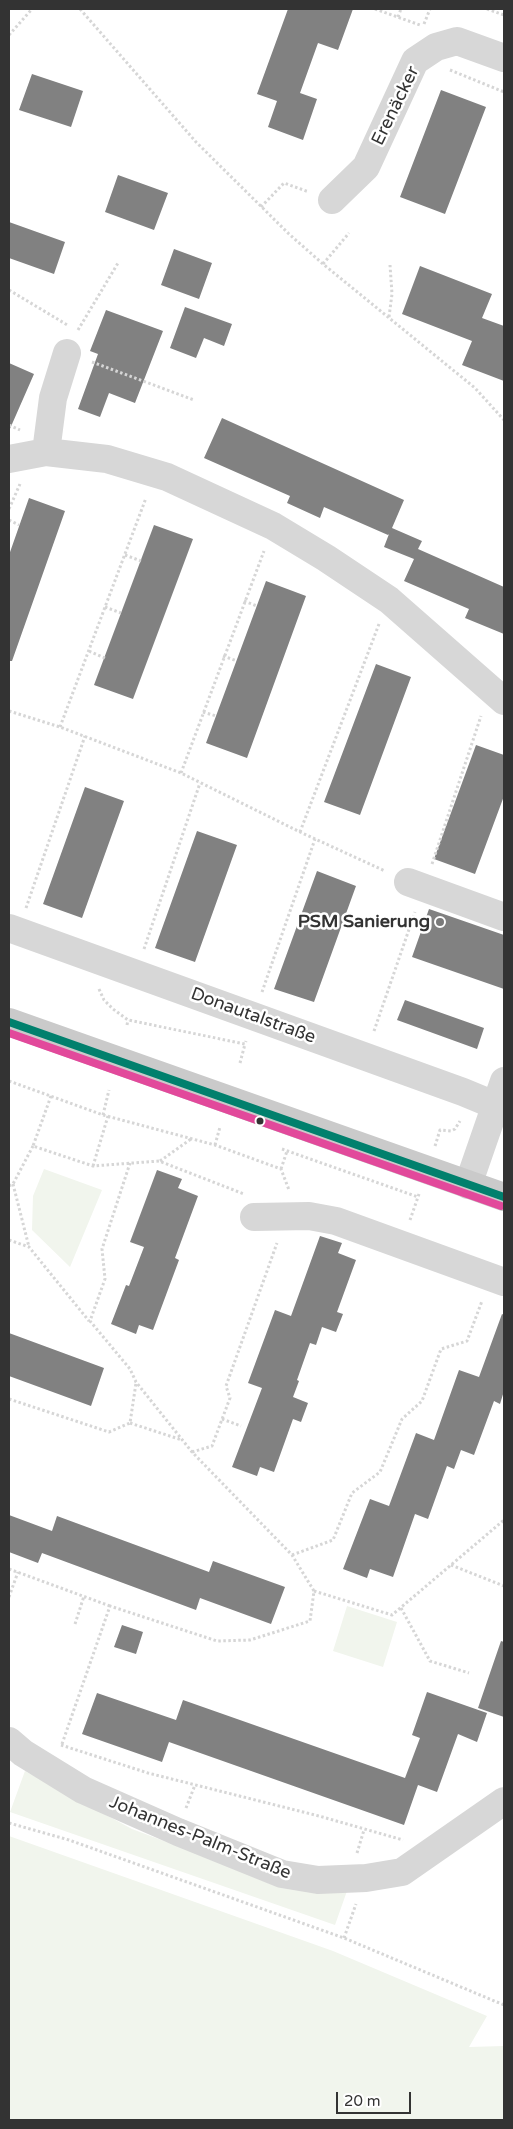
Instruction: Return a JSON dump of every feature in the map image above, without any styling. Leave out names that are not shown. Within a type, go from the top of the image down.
[{"type":"main road","points":[[9,1022],[504,1197]]},
{"type":"street","name":"Erenäcker","points":[[332,200],[366,167],[415,61],[436,47],[458,41],[504,58]]},
{"type":"street","points":[[46,452],[52,398],[67,353]]},
{"type":"street","points":[[9,460],[46,452],[107,459],[155,473],[274,526],[389,600],[504,701]]},
{"type":"street","points":[[408,882],[504,917]]},
{"type":"street","name":"Donautalstraße","points":[[13,930],[254,1016],[501,1099]]},
{"type":"street","points":[[468,1185],[501,1099]]},
{"type":"street","points":[[249,1206],[283,1217],[316,1216],[336,1221],[498,1280]]},
{"type":"street","name":"Johannes-Palm-Straße","points":[[9,1741],[23,1753],[83,1790],[178,1832],[282,1874],[318,1880],[366,1878],[402,1872],[504,1801]]},
{"type":"path","points":[[9,35],[32,9]]},
{"type":"path","points":[[80,9],[196,142],[261,207],[323,264],[475,388],[504,420]]},
{"type":"path","points":[[375,9],[423,26]]},
{"type":"path","points":[[398,17],[401,9]]},
{"type":"path","points":[[487,9],[504,15]]},
{"type":"path","points":[[261,207],[284,183],[332,200]]},
{"type":"path","points":[[323,264],[349,233]]},
{"type":"path","points":[[9,290],[78,332],[118,263]]},
{"type":"path","points":[[388,318],[392,294],[390,265]]},
{"type":"path","points":[[67,353],[194,400]]},
{"type":"path","points":[[60,727],[155,473]]},
{"type":"path","points":[[9,520],[20,525]]},
{"type":"path","points":[[181,773],[202,712],[274,526]]},
{"type":"path","points":[[125,555],[141,561]]},
{"type":"path","points":[[300,832],[389,600]]},
{"type":"path","points":[[244,601],[257,606]]},
{"type":"path","points":[[106,607],[121,613]]},
{"type":"path","points":[[89,651],[105,658]]},
{"type":"path","points":[[224,656],[236,661]]},
{"type":"path","points":[[9,711],[85,736],[181,773],[300,832],[408,882]]},
{"type":"path","points":[[202,712],[216,716]]},
{"type":"path","points":[[13,930],[85,736]]},
{"type":"path","points":[[136,974],[200,783]]},
{"type":"path","points":[[240,1063],[254,1016],[315,839]]},
{"type":"path","points":[[104,1000],[112,1009],[128,1020],[245,1044]]},
{"type":"path","points":[[127,1025],[128,1020]]},
{"type":"path","points":[[9,1081],[106,1115],[192,1138],[159,1161]]},
{"type":"path","points":[[93,1166],[106,1115],[109,1090]]},
{"type":"path","points":[[9,1186],[13,1184],[33,1146],[50,1096]]},
{"type":"path","points":[[215,1145],[220,1127]]},
{"type":"path","points":[[33,1146],[93,1166],[159,1161],[237,1190],[249,1206]]},
{"type":"path","points":[[281,1169],[287,1151]]},
{"type":"path","points":[[90,1321],[105,1279],[102,1249],[130,1163]]},
{"type":"path","points":[[9,1569],[110,1606],[217,1641],[250,1640],[310,1621],[314,1591],[292,1555],[192,1452],[136,1382],[130,1369],[29,1247],[13,1184]]},
{"type":"path","points":[[192,1452],[212,1446],[230,1398],[226,1386],[276,1245],[283,1217]]},
{"type":"path","points":[[9,1240],[29,1247]]},
{"type":"path","points":[[292,1555],[333,1540],[352,1493],[380,1472],[402,1419],[422,1401],[442,1349],[467,1341],[498,1280]]},
{"type":"path","points":[[130,1423],[136,1382]]},
{"type":"path","points":[[9,1399],[109,1432],[130,1423],[182,1440]]},
{"type":"path","points":[[222,1420],[241,1426]]},
{"type":"path","points":[[314,1591],[392,1615],[504,1520]]},
{"type":"path","points":[[451,1565],[504,1586]]},
{"type":"path","points":[[9,1597],[18,1572]]},
{"type":"path","points":[[75,1624],[84,1596]]},
{"type":"path","points":[[52,1771],[110,1606]]},
{"type":"path","points":[[401,1608],[430,1661],[469,1673]]},
{"type":"path","points":[[62,1744],[148,1773],[436,1848]]},
{"type":"path","points":[[9,1823],[69,1840],[344,1938],[504,2006]]},
{"type":"path","points":[[344,1938],[366,1878]]},
{"type":"shaded area","points":[[44,1169],[102,1190],[70,1267],[32,1230],[33,1196]]},
{"type":"shaded area","points":[[347,1606],[397,1622],[383,1667],[333,1651]]},
{"type":"shaded area","points":[[25,1771],[132,1829],[228,1865],[347,1891],[335,1925],[10,1812]]},
{"type":"shaded area","points":[[9,1836],[333,1951],[487,2016],[469,2047],[504,2046],[504,2120],[9,2120]]},
{"type":"building","points":[[288,9],[353,9],[338,50],[318,43],[300,93],[317,99],[303,140],[268,127],[277,101],[257,94]]},
{"type":"building","points":[[32,74],[83,91],[71,127],[19,110]]},
{"type":"building","points":[[441,90],[486,107],[445,214],[400,197]]},
{"type":"building","points":[[118,175],[168,193],[154,230],[105,212]]},
{"type":"building","points":[[9,222],[65,242],[54,274],[9,258]]},
{"type":"building","points":[[174,249],[212,263],[199,299],[161,285]]},
{"type":"building","points":[[420,266],[492,294],[482,318],[504,326],[504,381],[462,365],[472,341],[402,314]]},
{"type":"building","points":[[185,307],[232,324],[224,346],[204,338],[196,358],[170,348]]},
{"type":"building","points":[[106,310],[163,331],[135,403],[109,393],[100,417],[78,409],[98,354],[90,351]]},
{"type":"building","points":[[9,363],[34,374],[9,431]]},
{"type":"building","points":[[222,418],[404,500],[392,528],[422,541],[418,549],[504,587],[504,634],[465,618],[469,609],[404,581],[414,559],[384,547],[389,534],[324,507],[320,518],[287,503],[290,496],[204,458]]},
{"type":"building","points":[[29,498],[65,511],[12,661],[9,661],[9,555]]},
{"type":"building","points":[[154,525],[193,539],[133,699],[94,685]]},
{"type":"building","points":[[266,581],[306,596],[247,758],[206,743]]},
{"type":"building","points":[[376,664],[411,677],[360,815],[324,802]]},
{"type":"building","points":[[476,745],[504,755],[504,796],[475,874],[434,859]]},
{"type":"building","points":[[85,787],[124,801],[82,918],[43,904]]},
{"type":"building","points":[[197,831],[237,845],[195,962],[155,948]]},
{"type":"building","points":[[317,871],[356,886],[314,1002],[274,989]]},
{"type":"building","points":[[429,909],[504,935],[504,989],[412,957]]},
{"type":"building","points":[[405,1000],[484,1028],[477,1049],[397,1020]]},
{"type":"building","points":[[157,1170],[182,1179],[178,1188],[198,1196],[175,1258],[179,1260],[153,1330],[139,1325],[136,1334],[111,1324],[126,1285],[129,1286],[144,1247],[130,1242]]},
{"type":"building","points":[[320,1236],[342,1243],[338,1253],[356,1260],[337,1312],[343,1314],[336,1332],[322,1327],[316,1345],[310,1343],[293,1397],[308,1403],[301,1422],[293,1419],[274,1472],[260,1467],[257,1476],[232,1467],[262,1388],[248,1383],[275,1310],[291,1316]]},
{"type":"building","points":[[502,1314],[504,1315],[504,1391],[500,1404],[494,1401],[474,1455],[461,1450],[454,1469],[447,1466],[428,1519],[415,1514],[393,1577],[370,1569],[367,1578],[343,1569],[370,1499],[389,1506],[416,1433],[434,1440],[459,1370],[479,1377]]},
{"type":"building","points":[[9,1333],[104,1368],[91,1406],[9,1376]]},
{"type":"building","points":[[9,1515],[52,1531],[57,1516],[209,1572],[213,1561],[285,1587],[271,1624],[200,1598],[196,1610],[42,1553],[38,1563],[9,1552]]},
{"type":"building","points":[[122,1625],[143,1632],[136,1654],[114,1647]]},
{"type":"building","points":[[501,1641],[504,1642],[504,1717],[478,1708]]},
{"type":"building","points":[[427,1692],[487,1713],[477,1742],[458,1734],[437,1792],[418,1785],[404,1825],[169,1742],[162,1762],[82,1734],[97,1693],[176,1720],[183,1700],[405,1778],[420,1738],[412,1735]]},
{"type":"transit line","points":[[9,1022],[504,1197]]},
{"type":"transit line","points":[[9,1033],[501,1206]]},
{"type":"place","name":"PSM Sanierung","points":[[440,922]]}]
